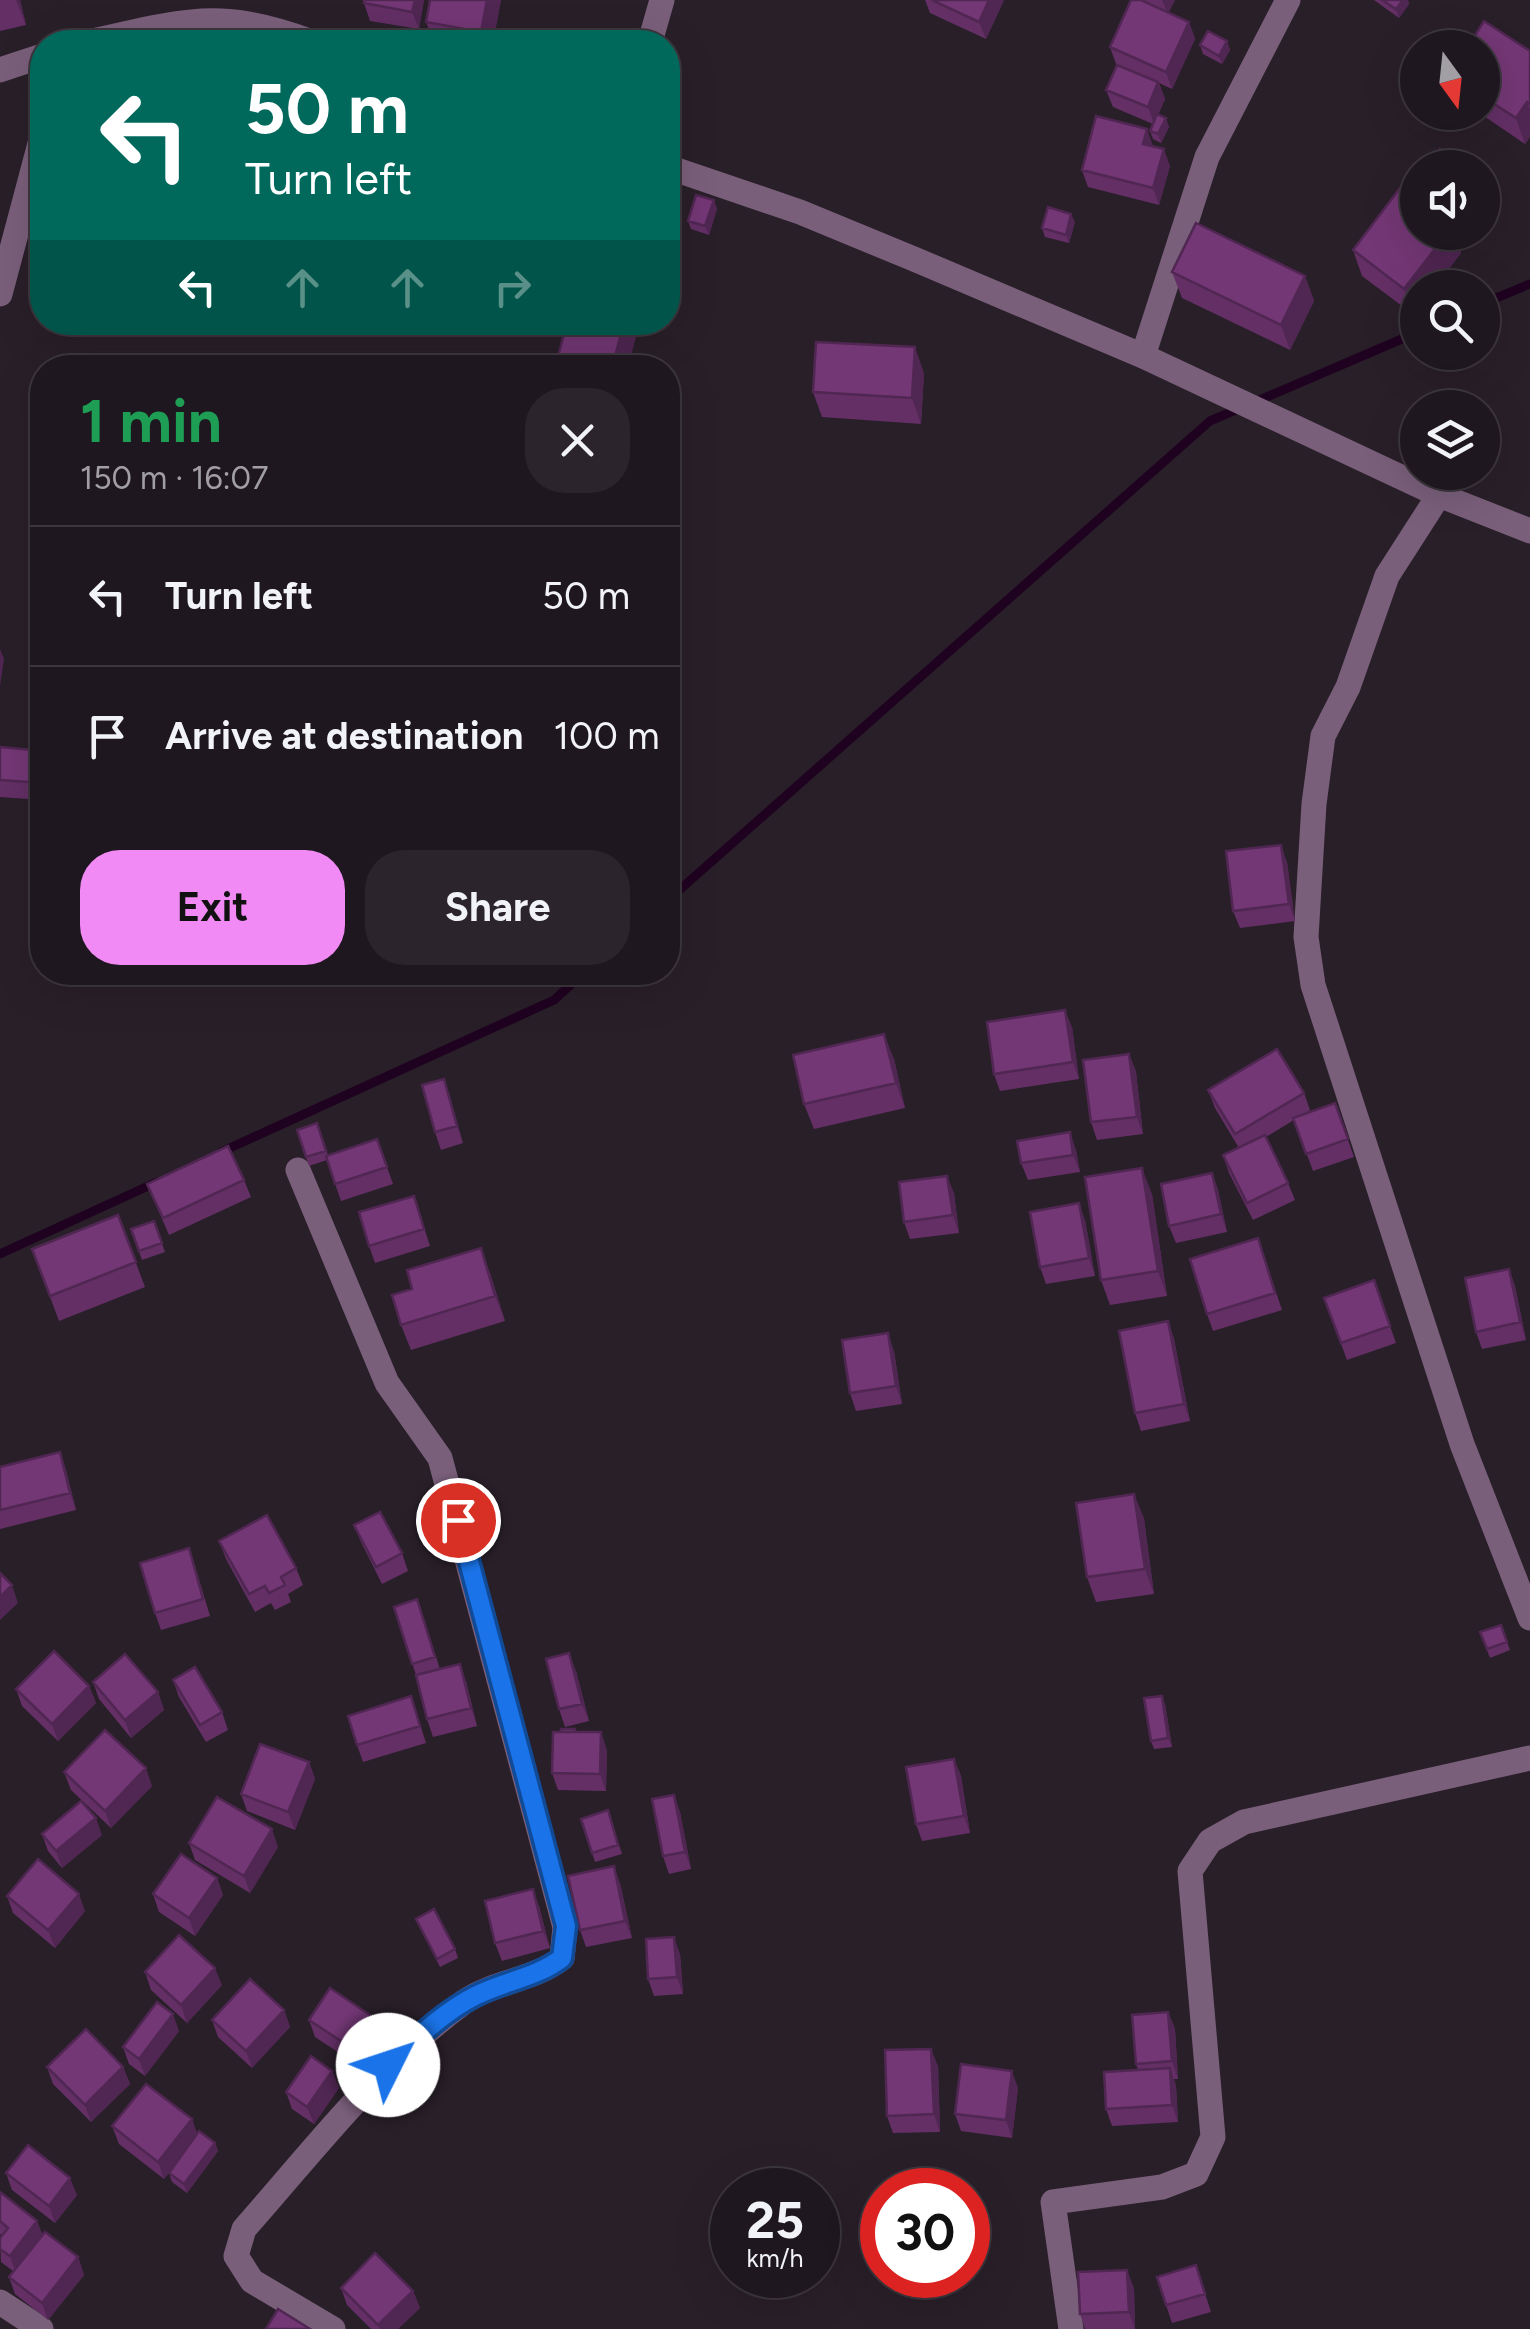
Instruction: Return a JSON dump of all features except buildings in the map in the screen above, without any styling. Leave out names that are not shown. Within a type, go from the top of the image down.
[{"type":"street","points":[[653,30],[662,0]]},
{"type":"street","points":[[1142,356],[1207,158],[1288,0]]},
{"type":"street","points":[[144,30],[220,21],[269,30]]},
{"type":"street","points":[[0,70],[30,60]]},
{"type":"street","points":[[680,170],[800,212],[1142,356],[1439,495],[1530,531]]},
{"type":"street","points":[[0,294],[30,181]]},
{"type":"street","points":[[1439,495],[1387,576],[1348,687],[1323,736],[1314,804],[1306,938],[1313,984],[1462,1444],[1530,1618]]},
{"type":"street","points":[[298,1170],[387,1383],[440,1458],[566,1926],[562,1958],[545,1971],[495,1986],[469,1999],[388,2065],[244,2229],[236,2256],[252,2281],[333,2329]]},
{"type":"street","points":[[1071,2329],[1053,2202],[1162,2187],[1196,2174],[1213,2137],[1190,1871],[1210,1841],[1244,1822],[1530,1758]]},
{"type":"street","points":[[0,2302],[41,2329]]},
{"type":"waterway","points":[[1500,296],[1530,284]]},
{"type":"waterway","points":[[1255,402],[1400,340]]},
{"type":"waterway","points":[[680,889],[1210,421],[1240,408]]},
{"type":"waterway","points":[[221,1152],[554,1000],[571,985]]},
{"type":"waterway","points":[[0,1254],[157,1182]]},
{"type":"route","points":[[388,2065],[469,1999],[495,1986],[545,1971],[562,1958],[566,1926],[458,1520]]}]
